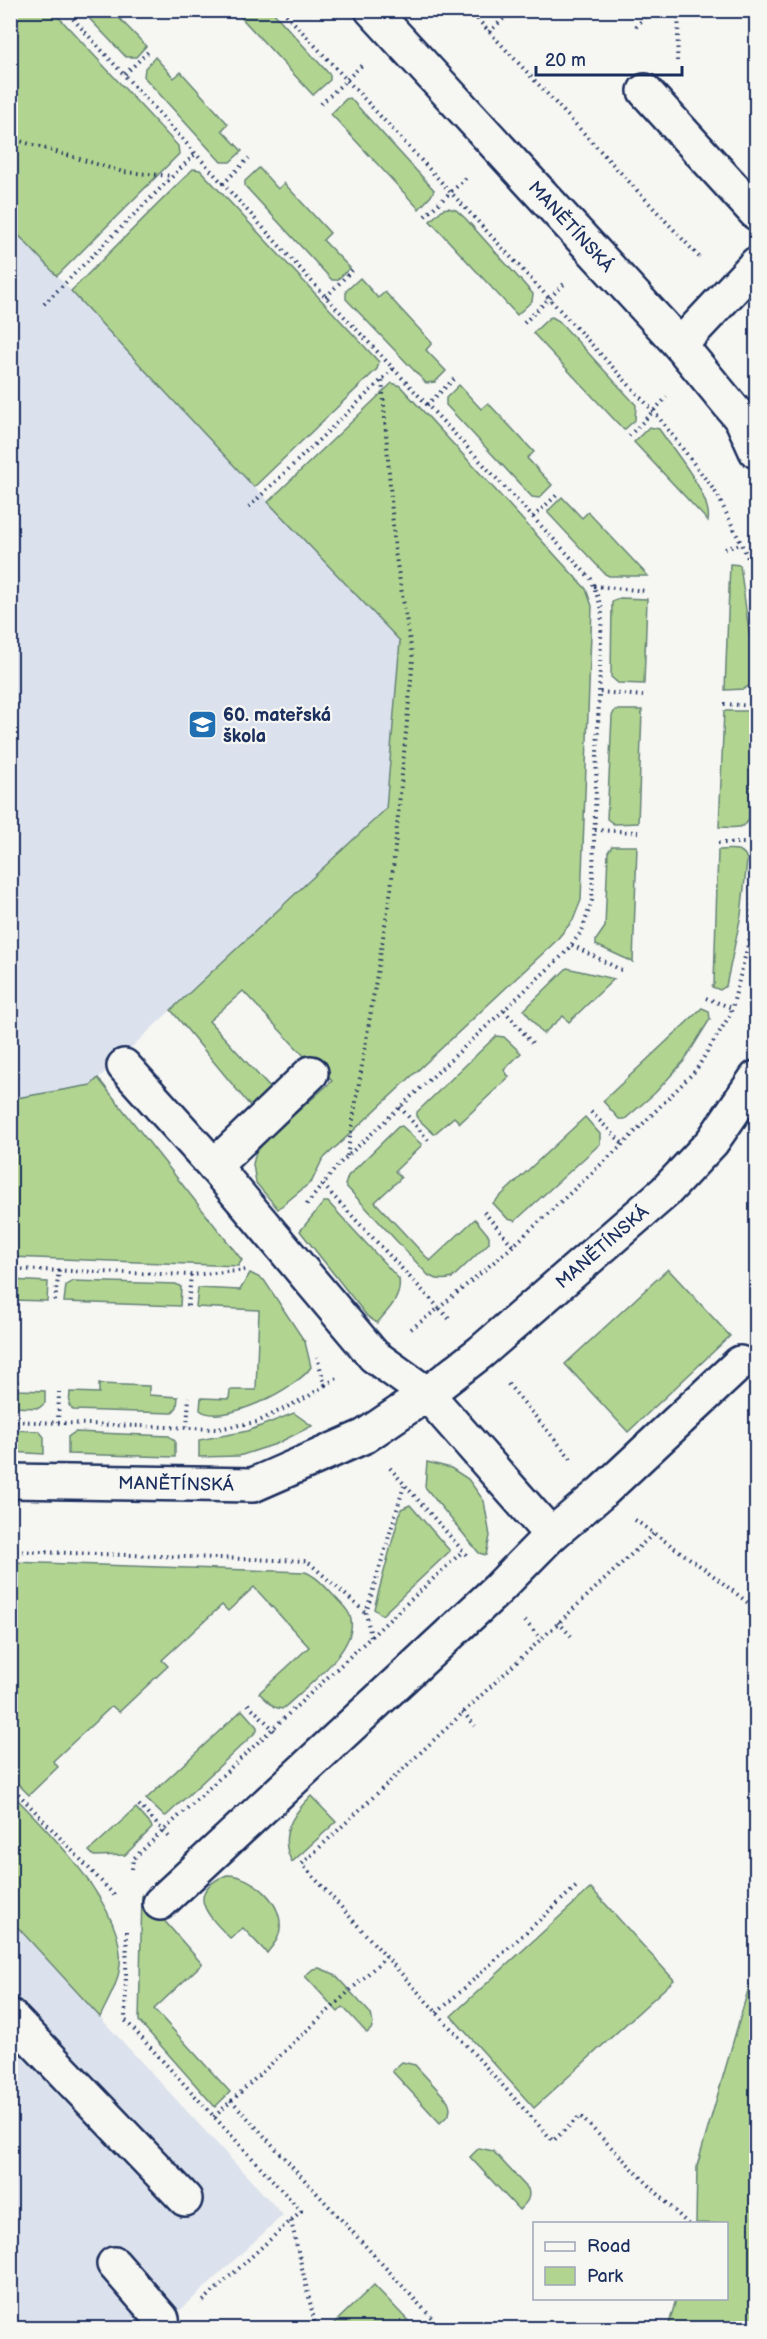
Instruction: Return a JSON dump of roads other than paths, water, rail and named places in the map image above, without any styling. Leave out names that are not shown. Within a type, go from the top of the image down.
[{"type":"street","name":"MANĚTÍNSKÁ","points":[[372,10],[680,345],[742,420],[756,451]]},
{"type":"street","points":[[645,91],[756,213]]},
{"type":"street","points":[[680,345],[756,264]]},
{"type":"street","points":[[124,1066],[214,1166],[374,1356],[427,1394],[551,1535]]},
{"type":"street","points":[[214,1166],[311,1073]]},
{"type":"street","name":"MANĚTÍNSKÁ","points":[[10,1481],[253,1485],[365,1436],[427,1394],[481,1352],[665,1192],[712,1142],[756,1078]]},
{"type":"street","points":[[160,1903],[497,1590],[551,1535],[601,1493],[740,1363]]},
{"type":"street","points":[[10,2016],[185,2199]]},
{"type":"street","points":[[114,2264],[162,2319],[163,2328]]},
{"type":"place","name":"60. mateřská škola","points":[[202,725]]}]
